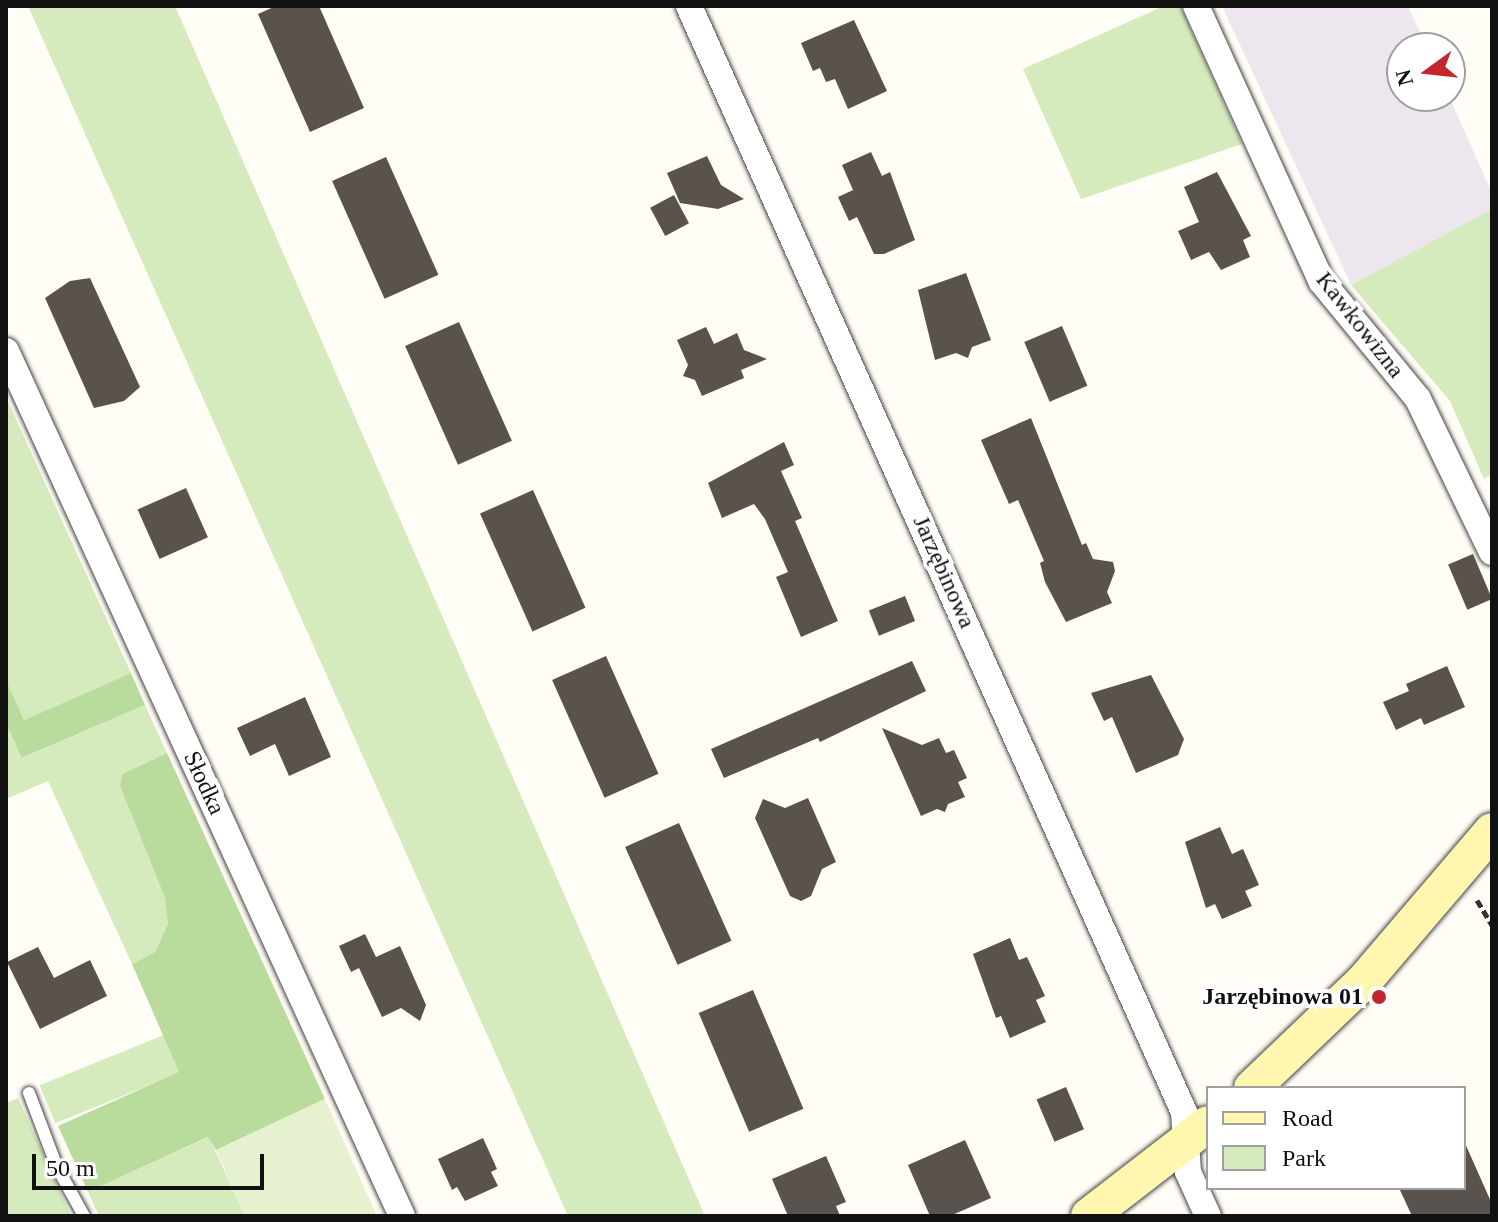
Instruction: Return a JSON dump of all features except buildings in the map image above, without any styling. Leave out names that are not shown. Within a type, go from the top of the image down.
[{"type":"street","name":"Jarzębinowa","points":[[689,6],[1184,1112],[1197,1133],[1188,1172],[1208,1216]]},
{"type":"street","name":"Kawkowizna","points":[[1196,6],[1316,270],[1418,399],[1492,552]]},
{"type":"street","name":"Słodka","points":[[6,351],[402,1216]]},
{"type":"street","points":[[1254,1086],[1364,981],[1492,831]]},
{"type":"street","points":[[1089,1216],[1197,1133]]},
{"type":"lane","points":[[29,1093],[57,1167],[84,1216]]},
{"type":"path","points":[[1476,899],[1492,925]]},
{"type":"shaded area","points":[[1222,6],[1408,6],[1420,32],[1386,32],[1386,112],[1456,112],[1492,193],[1492,209],[1351,285]]},
{"type":"green space","points":[[28,6],[175,6],[705,1216],[568,1216]]},
{"type":"green space","points":[[1164,6],[1180,6],[1242,144],[1081,199],[1023,69]]},
{"type":"green space","points":[[1492,209],[1492,474],[1484,479],[1450,401],[1351,285]]},
{"type":"green space","points":[[6,397],[131,673],[24,720],[6,680]]},
{"type":"green space","points":[[131,673],[145,705],[22,758],[6,723],[6,680],[24,720]]},
{"type":"green space","points":[[145,705],[167,753],[122,774],[120,786],[165,898],[168,924],[155,952],[132,964],[48,781],[6,799],[6,723],[23,758]]},
{"type":"green space","points":[[167,753],[325,1099],[216,1150],[208,1137],[88,1192],[58,1126],[179,1072],[132,964],[155,952],[168,924],[165,898],[120,786],[122,774]]},
{"type":"green space","points":[[164,1035],[179,1073],[55,1123],[40,1085]]},
{"type":"green space","points":[[18,1098],[71,1216],[6,1216],[6,1103]]},
{"type":"green space","points":[[325,1099],[377,1216],[245,1216],[216,1150]]},
{"type":"green space","points":[[209,1137],[245,1216],[99,1216],[88,1192]]},
{"type":"place","name":"Jarzębinowa 01","points":[[1379,997]]}]
